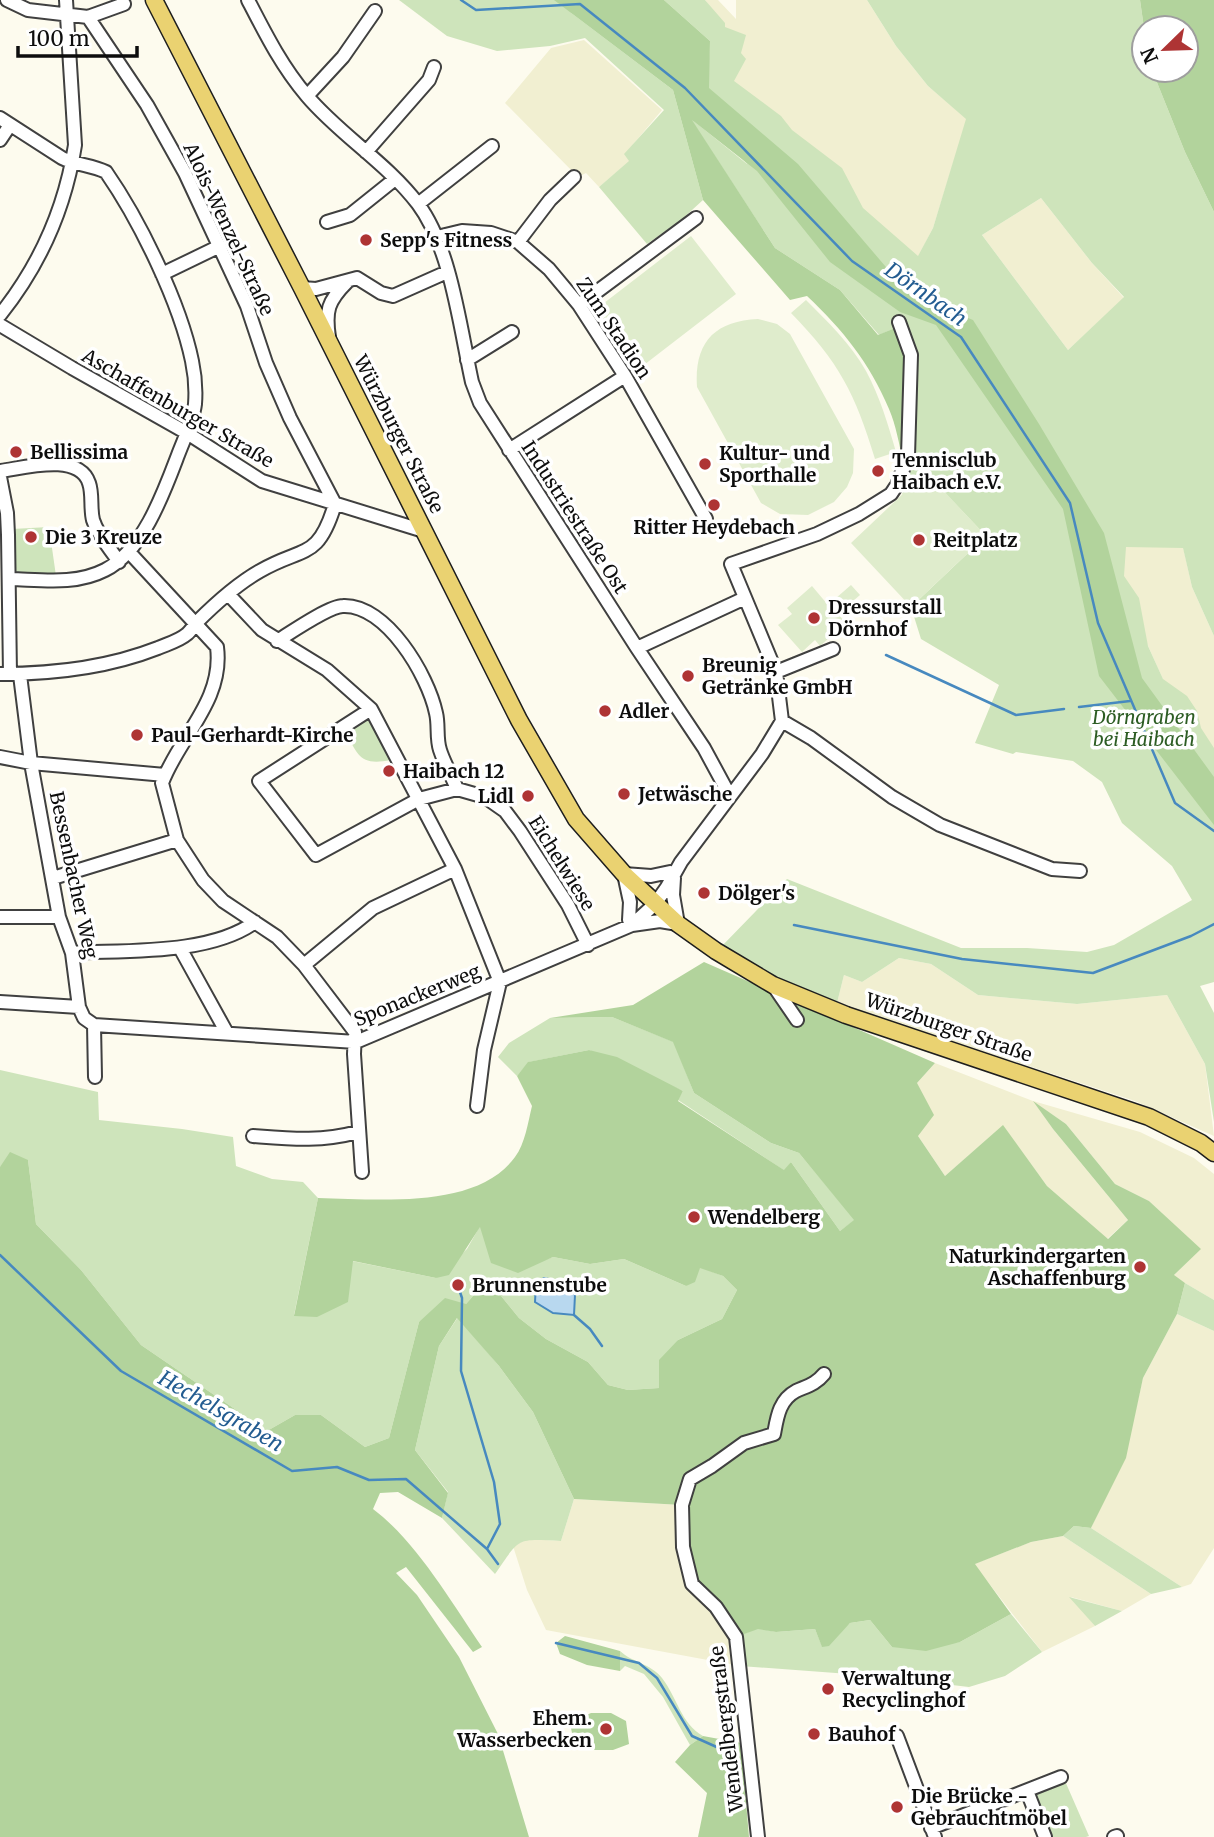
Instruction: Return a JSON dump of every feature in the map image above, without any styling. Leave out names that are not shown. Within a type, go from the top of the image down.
[{"type":"main road","name":"Würzburger Straße","points":[[154,0],[519,720],[565,802],[589,835],[624,874],[678,924],[772,985],[846,1015],[1149,1117],[1201,1143],[1214,1153]]},
{"type":"street","points":[[7,0],[28,10],[88,17],[124,4]]},
{"type":"street","points":[[0,315],[22,288],[47,245],[72,163],[75,145],[66,0]]},
{"type":"street","name":"Industriestraße Ost","points":[[248,0],[271,45],[307,96],[418,204],[437,237],[480,403],[704,748],[730,796]]},
{"type":"street","points":[[307,96],[343,57],[375,11]]},
{"type":"street","name":"Alois-Wenzel-Straße","points":[[88,17],[147,105],[185,173],[247,306],[266,363],[290,418],[335,504]]},
{"type":"street","points":[[366,152],[429,80],[434,67]]},
{"type":"street","points":[[0,140],[5,122],[72,163],[106,172],[162,274],[193,362],[195,405],[160,501],[129,552],[119,562],[96,574],[69,581],[11,579]]},
{"type":"street","points":[[418,204],[492,146]]},
{"type":"street","points":[[518,242],[550,200],[574,177]]},
{"type":"street","points":[[327,222],[350,215],[395,179]]},
{"type":"street","points":[[579,305],[696,218]]},
{"type":"street","name":"Zum Stadion","points":[[437,237],[462,232],[491,233],[518,242],[549,269],[579,305],[625,376],[706,519]]},
{"type":"street","points":[[162,274],[220,246]]},
{"type":"street","points":[[302,288],[316,289],[358,278],[381,293],[393,296],[447,272]]},
{"type":"street","points":[[311,306],[332,296],[347,282]]},
{"type":"street","points":[[330,344],[327,310],[332,296]]},
{"type":"street","points":[[651,901],[762,754],[782,721],[776,672],[731,564],[817,534],[859,514],[891,494],[897,485],[908,456],[911,355],[899,322]]},
{"type":"street","name":"Aschaffenburger Straße","points":[[0,325],[187,433],[262,481],[424,531]]},
{"type":"street","points":[[467,360],[512,332]]},
{"type":"street","points":[[509,450],[625,376]]},
{"type":"street","points":[[0,471],[68,464],[80,469],[89,482],[92,519],[119,562]]},
{"type":"street","name":"Bessenbacher Weg","points":[[0,477],[7,513],[4,555],[11,579],[10,674],[31,763],[59,917],[72,953],[79,1007]]},
{"type":"street","points":[[10,674],[84,668],[124,659],[187,634],[195,623],[228,594],[260,571],[304,552],[319,541],[335,504]]},
{"type":"street","points":[[384,517],[411,505]]},
{"type":"street","points":[[129,552],[217,647],[214,685],[204,709],[162,783],[177,840],[203,880],[223,901],[277,937],[304,965],[355,1032],[362,1172]]},
{"type":"street","points":[[228,594],[262,630],[327,670],[371,709],[456,869],[500,982],[484,1050],[477,1106]]},
{"type":"street","points":[[637,648],[745,598]]},
{"type":"street","points":[[277,641],[340,605],[360,607],[378,618],[405,647],[428,692],[436,712],[439,749],[457,789],[419,799],[316,855],[259,781],[371,709]]},
{"type":"street","points":[[776,672],[833,649]]},
{"type":"street","points":[[782,721],[811,738],[892,797],[940,825],[1052,869],[1080,871]]},
{"type":"street","points":[[0,757],[31,763],[165,775]]},
{"type":"street","name":"Eichelwiese","points":[[457,789],[485,797],[505,811],[568,905],[588,945]]},
{"type":"street","points":[[53,878],[177,840]]},
{"type":"street","points":[[304,965],[373,908],[456,869]]},
{"type":"street","points":[[674,871],[673,895],[678,924],[660,921],[627,925],[630,901],[624,874],[651,876],[674,871]]},
{"type":"street","name":"Sponackerweg","points":[[94,1025],[356,1042],[588,945],[627,925],[651,901]]},
{"type":"street","points":[[0,917],[59,917]]},
{"type":"street","points":[[72,953],[180,948],[241,932],[255,922]]},
{"type":"street","points":[[180,948],[227,1033]]},
{"type":"street","points":[[772,985],[797,1020]]},
{"type":"street","points":[[0,1002],[79,1007],[84,1018],[94,1025],[95,1077]]},
{"type":"street","points":[[253,1136],[307,1140],[332,1139],[358,1132]]},
{"type":"street","name":"Wendelbergstraße","points":[[758,1837],[736,1637],[716,1607],[692,1584],[683,1547],[682,1505],[690,1479],[744,1443],[774,1434],[779,1411],[785,1400],[794,1392],[819,1381],[824,1374]]},
{"type":"street","points":[[897,1736],[933,1832],[1060,1777]]},
{"type":"street","points":[[1027,1791],[1045,1837]]},
{"type":"shaded area","points":[[705,0],[718,0],[736,19],[736,0],[867,0],[896,46],[928,86],[967,119],[933,228],[918,257],[896,247],[732,87],[725,27]]},
{"type":"shaded area","points":[[584,40],[662,110],[625,154],[630,161],[599,187],[586,173],[578,177],[505,103],[551,48]]},
{"type":"shaded area","points":[[1041,198],[1092,263],[1124,298],[1068,350],[982,235]]},
{"type":"shaded area","points":[[1115,547],[1183,547],[1192,587],[1214,636],[1214,754],[1170,695],[1127,599]]},
{"type":"shaded area","points":[[899,958],[931,964],[978,995],[1077,1004],[1167,995],[1205,1064],[1214,1136],[1135,1101],[837,1003],[844,975],[862,982]]},
{"type":"shaded area","points":[[935,1063],[1033,1101],[1140,1132],[1194,1158],[1214,1174],[1214,1300],[1173,1276],[1200,1249],[1149,1201],[1115,1184],[1066,1124],[1035,1103],[1128,1220],[1107,1239],[1047,1186],[1003,1126],[945,1176],[918,1136],[917,1083]]},
{"type":"shaded area","points":[[1177,1314],[1214,1331],[1214,1548],[1191,1584],[1182,1587],[1091,1528],[1127,1448],[1143,1378]]},
{"type":"shaded area","points":[[574,1499],[682,1505],[736,1637],[740,1666],[546,1630],[527,1590],[513,1546],[528,1539],[561,1541]]},
{"type":"shaded area","points":[[1063,1536],[1151,1594],[1122,1611],[1071,1597],[1095,1626],[1042,1652],[974,1564],[1031,1542]]},
{"type":"green space","name":"Dörngraben bei Haibach","points":[[399,0],[645,0],[709,59],[710,41],[664,0],[705,0],[725,23],[725,27],[746,35],[741,53],[746,59],[734,81],[781,116],[792,130],[842,168],[863,208],[918,256],[933,228],[966,119],[928,86],[896,46],[867,0],[1140,0],[1142,14],[1130,14],[1130,84],[1158,84],[1185,152],[1214,212],[1214,636],[1192,587],[1183,548],[1126,547],[1124,576],[1139,598],[1148,646],[1163,679],[1187,696],[1197,711],[1201,728],[1214,748],[1214,982],[1200,986],[1214,1013],[1214,1122],[1205,1064],[1167,995],[1077,1004],[978,995],[931,964],[899,958],[862,982],[844,975],[837,1003],[773,979],[721,947],[787,879],[961,948],[1087,952],[1114,945],[1192,900],[1172,866],[1122,823],[1102,782],[1073,761],[1016,752],[1013,754],[975,743],[999,685],[921,639],[911,607],[986,536],[926,473],[902,495],[912,463],[915,364],[895,328],[879,335],[840,290],[775,248],[690,118],[747,164],[658,64],[570,12],[673,90],[703,200],[680,221],[647,244],[599,187],[629,161],[624,154],[664,110],[585,38],[550,46],[497,51],[447,36]],"holes":[[[1041,198],[1092,263],[1124,297],[1068,350],[982,235]]]},
{"type":"green space","name":"Dörngraben bei Haibach","points":[[554,0],[664,0],[710,41],[709,88],[798,164],[909,294],[973,320],[1104,533],[1142,678],[1214,777],[1214,825],[1099,676],[1063,509],[936,325],[900,312],[830,262],[757,171],[692,120],[775,248],[840,290],[878,335],[895,328],[905,345],[906,451],[903,461],[889,409],[873,376],[854,348],[807,296],[790,300],[703,200],[673,90]]},
{"type":"green space","points":[[1140,0],[1214,0],[1214,212],[1185,152],[1158,84],[1200,84],[1200,14],[1142,14]]},
{"type":"green space","points":[[691,236],[736,294],[640,368],[595,310]]},
{"type":"green space","points":[[806,300],[846,342],[866,371],[880,401],[896,452],[875,459],[860,415],[844,380],[822,347],[791,313]]},
{"type":"green space","points":[[758,319],[777,324],[790,334],[854,449],[853,473],[847,487],[834,502],[808,515],[780,514],[761,503],[697,387],[699,358],[710,337],[729,324]]},
{"type":"green space","name":"Reitplatz","points":[[926,472],[986,536],[911,607],[851,543]]},
{"type":"green space","points":[[49,527],[56,576],[17,573],[12,529]]},
{"type":"green space","name":"Dressurstall Dörnhof","points":[[851,585],[860,595],[838,614],[846,623],[820,646],[815,640],[802,652],[778,625],[792,614],[787,608],[812,586],[828,605]]},
{"type":"green space","points":[[365,720],[371,722],[391,760],[367,760],[354,747],[345,732]]},
{"type":"green space","points":[[704,962],[935,1063],[917,1083],[934,1115],[918,1136],[945,1176],[1003,1125],[1047,1186],[1108,1239],[1128,1220],[1033,1101],[1066,1124],[1115,1184],[1149,1201],[1201,1249],[1174,1275],[1185,1283],[1177,1314],[1143,1378],[1126,1458],[1091,1528],[1074,1526],[1063,1536],[1031,1542],[975,1564],[1011,1614],[960,1642],[926,1651],[892,1647],[870,1620],[850,1623],[829,1646],[822,1647],[815,1629],[776,1632],[758,1629],[736,1637],[692,1584],[682,1505],[574,1499],[533,1412],[499,1366],[457,1318],[439,1346],[415,1450],[448,1493],[442,1518],[398,1492],[380,1493],[373,1509],[389,1522],[418,1555],[482,1647],[473,1652],[406,1567],[396,1573],[417,1595],[459,1657],[498,1734],[529,1837],[0,1837],[0,1167],[10,1152],[28,1160],[36,1224],[81,1270],[141,1345],[267,1431],[295,1415],[321,1415],[365,1447],[389,1438],[419,1322],[445,1298],[466,1304],[480,1288],[493,1286],[519,1318],[546,1339],[588,1362],[608,1385],[628,1390],[659,1388],[659,1360],[678,1340],[722,1319],[737,1290],[723,1276],[700,1268],[695,1282],[686,1286],[624,1259],[590,1264],[553,1257],[518,1273],[491,1263],[480,1227],[449,1275],[436,1278],[353,1261],[348,1302],[317,1317],[294,1316],[318,1198],[424,1198],[452,1194],[476,1186],[498,1174],[515,1157],[521,1146],[532,1106],[517,1076],[528,1062],[589,1050],[617,1057],[683,1091],[678,1101],[784,1170],[791,1162],[840,1231],[854,1220],[799,1153],[771,1143],[694,1093],[673,1042],[612,1017],[550,1018],[633,1005]]},
{"type":"green space","points":[[612,1017],[674,1042],[694,1093],[771,1143],[799,1153],[855,1220],[840,1231],[791,1162],[785,1171],[678,1100],[683,1091],[589,1050],[529,1062],[517,1076],[498,1057],[509,1043],[550,1018]]},
{"type":"green space","points":[[0,1070],[98,1092],[99,1120],[233,1137],[236,1166],[272,1179],[303,1182],[318,1198],[294,1315],[352,1261],[436,1278],[467,1249],[480,1226],[539,1262],[553,1257],[590,1264],[624,1259],[686,1286],[700,1267],[723,1276],[737,1290],[722,1319],[678,1340],[659,1388],[628,1390],[608,1385],[588,1362],[546,1339],[519,1318],[493,1286],[480,1288],[466,1304],[419,1322],[389,1438],[365,1447],[321,1415],[295,1415],[267,1431],[141,1345],[81,1270],[36,1224],[28,1160],[0,1167]]},
{"type":"green space","points":[[1185,1283],[1214,1300],[1214,1331],[1177,1314]]},
{"type":"green space","points":[[458,1317],[533,1412],[574,1499],[561,1541],[535,1540],[520,1543],[495,1574],[442,1518],[448,1492],[415,1450],[439,1346]]},
{"type":"green space","points":[[1074,1526],[1091,1528],[1182,1587],[1151,1594],[1063,1536]]},
{"type":"green space","points":[[1069,1597],[1122,1611],[1095,1626]]},
{"type":"green space","points":[[1011,1614],[1042,1652],[1005,1676],[969,1687],[876,1676],[740,1666],[736,1637],[758,1628],[776,1632],[815,1629],[822,1646],[850,1623],[870,1620],[892,1647],[960,1642]]},
{"type":"green space","points":[[565,1636],[620,1651],[620,1671],[587,1665],[560,1654],[556,1643]]},
{"type":"green space","points":[[620,1651],[662,1678],[689,1725],[703,1736],[690,1745],[663,1697],[644,1674],[625,1666],[620,1671]]},
{"type":"green space","points":[[591,1713],[611,1713],[626,1721],[629,1744],[613,1750],[585,1750],[573,1738],[571,1728],[580,1718]]},
{"type":"green space","points":[[703,1736],[741,1743],[749,1837],[698,1837],[707,1793],[675,1762],[690,1745]]},
{"type":"green space","points":[[1065,1781],[1089,1836],[1050,1837],[1032,1793]]},
{"type":"water","points":[[544,1278],[562,1282],[575,1295],[574,1315],[553,1313],[535,1302],[536,1283]]},
{"type":"waterway","name":"Dörnbach","points":[[461,0],[476,10],[580,4],[685,88],[852,261],[961,337],[1070,503],[1098,623],[1175,803],[1214,831]]},
{"type":"waterway","points":[[886,655],[1016,715],[1064,709]]},
{"type":"waterway","points":[[1079,707],[1130,701]]},
{"type":"waterway","points":[[794,925],[962,959],[1093,973],[1191,936],[1214,924]]},
{"type":"waterway","name":"Hechelsgraben","points":[[0,1255],[121,1371],[292,1471],[337,1467],[369,1480],[406,1479],[487,1549],[498,1564]]},
{"type":"waterway","points":[[458,1286],[462,1298],[461,1371],[494,1482],[500,1524],[487,1549]]},
{"type":"waterway","points":[[574,1315],[590,1329],[602,1346]]},
{"type":"waterway","points":[[556,1643],[639,1663],[657,1678],[692,1736],[730,1753]]},
{"type":"place","name":"Sepp's Fitness","points":[[366,240]]},
{"type":"place","name":"Bellissima","points":[[16,452]]},
{"type":"place","name":"Kultur- und Sporthalle","points":[[705,464]]},
{"type":"place","name":"Tennisclub Haibach e.V.","points":[[878,471]]},
{"type":"place","name":"Ritter Heydebach","points":[[714,505]]},
{"type":"place","name":"Die 3 Kreuze","points":[[31,537]]},
{"type":"place","name":"Reitplatz","points":[[919,540]]},
{"type":"place","name":"Dressurstall Dörnhof","points":[[814,618]]},
{"type":"place","name":"Breunig Getränke GmbH","points":[[688,676]]},
{"type":"place","name":"Adler","points":[[605,711]]},
{"type":"place","name":"Paul-Gerhardt-Kirche","points":[[137,735]]},
{"type":"place","name":"Haibach 12","points":[[389,771]]},
{"type":"place","name":"Jetwäsche","points":[[624,794]]},
{"type":"place","name":"Lidl","points":[[528,796]]},
{"type":"place","name":"Dölger's","points":[[704,893]]},
{"type":"place","name":"Wendelberg","points":[[694,1217]]},
{"type":"place","name":"Naturkindergarten Aschaffenburg","points":[[1140,1267]]},
{"type":"place","name":"Brunnenstube","points":[[458,1285]]},
{"type":"place","name":"Verwaltung Recyclinghof","points":[[828,1689]]},
{"type":"place","name":"Ehem. Wasserbecken","points":[[606,1729]]},
{"type":"place","name":"Bauhof","points":[[814,1734]]},
{"type":"place","name":"Die Brücke - Gebrauchtmöbel","points":[[897,1807]]}]
